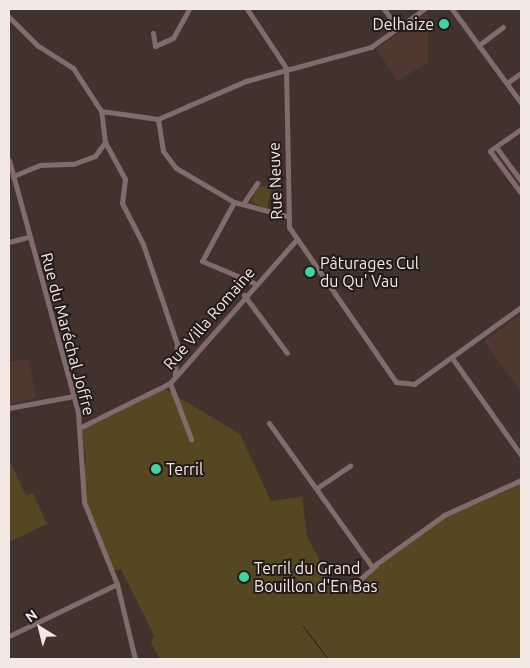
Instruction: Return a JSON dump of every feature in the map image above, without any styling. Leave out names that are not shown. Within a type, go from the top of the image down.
[{"type":"street","points":[[153,33],[155,46],[173,38],[189,9]]},
{"type":"street","name":"Rue Neuve","points":[[247,9],[285,73],[287,216],[295,241],[391,377],[404,386],[414,384],[452,358]]},
{"type":"street","points":[[384,9],[398,28]]},
{"type":"street","points":[[101,111],[158,119],[228,87],[285,73],[371,47],[424,9]]},
{"type":"street","points":[[452,9],[521,103]]},
{"type":"street","points":[[9,17],[37,45],[73,68],[101,111],[105,142],[125,179],[122,203],[143,244],[177,344],[172,380],[191,440]]},
{"type":"street","points":[[479,45],[504,27]]},
{"type":"street","points":[[507,84],[521,73]]},
{"type":"street","points":[[158,119],[167,161],[234,202],[245,201],[287,216]]},
{"type":"street","points":[[521,129],[490,151],[521,193]]},
{"type":"street","points":[[14,176],[40,165],[85,161],[105,142]]},
{"type":"street","points":[[496,147],[521,181]]},
{"type":"street","name":"Rue du Maréchal Joffre","points":[[9,160],[28,237],[74,396],[81,427],[84,502],[117,584],[135,659]]},
{"type":"street","points":[[245,201],[257,183]]},
{"type":"street","points":[[234,202],[202,261],[254,283]]},
{"type":"street","points":[[9,242],[28,237]]},
{"type":"street","name":"Rue Villa Romaine","points":[[81,427],[172,380],[254,283],[295,241]]},
{"type":"street","points":[[244,295],[287,353]]},
{"type":"street","points":[[521,307],[452,358],[521,454]]},
{"type":"street","points":[[9,408],[74,396]]},
{"type":"street","points":[[269,423],[372,567],[444,515],[521,480]]},
{"type":"street","points":[[317,488],[350,466]]},
{"type":"street","points":[[351,587],[372,572],[377,563]]},
{"type":"street","points":[[9,636],[117,584]]},
{"type":"shaded area","points":[[428,13],[428,62],[398,81],[376,49]]},
{"type":"shaded area","points":[[272,185],[267,209],[251,202],[257,187]]},
{"type":"shaded area","points":[[521,314],[521,392],[484,341]]},
{"type":"shaded area","points":[[29,359],[36,398],[9,404],[9,362]]},
{"type":"shaded area","points":[[163,388],[240,434],[271,501],[302,497],[307,536],[333,586],[347,592],[377,563],[444,515],[521,480],[521,659],[160,659],[151,643],[154,635],[121,569],[110,571],[82,490],[86,461],[81,427]]},
{"type":"shaded area","points":[[9,459],[26,496],[33,493],[47,524],[9,542]]},
{"type":"waterway","points":[[303,626],[328,659]]},
{"type":"place","name":"Delhaize","points":[[444,24]]},
{"type":"place","name":"Pâturages Cul du Qu' Vau","points":[[310,272]]},
{"type":"place","name":"Terril","points":[[156,469]]},
{"type":"place","name":"Terril du Grand Bouillon d'En Bas","points":[[244,577]]}]
